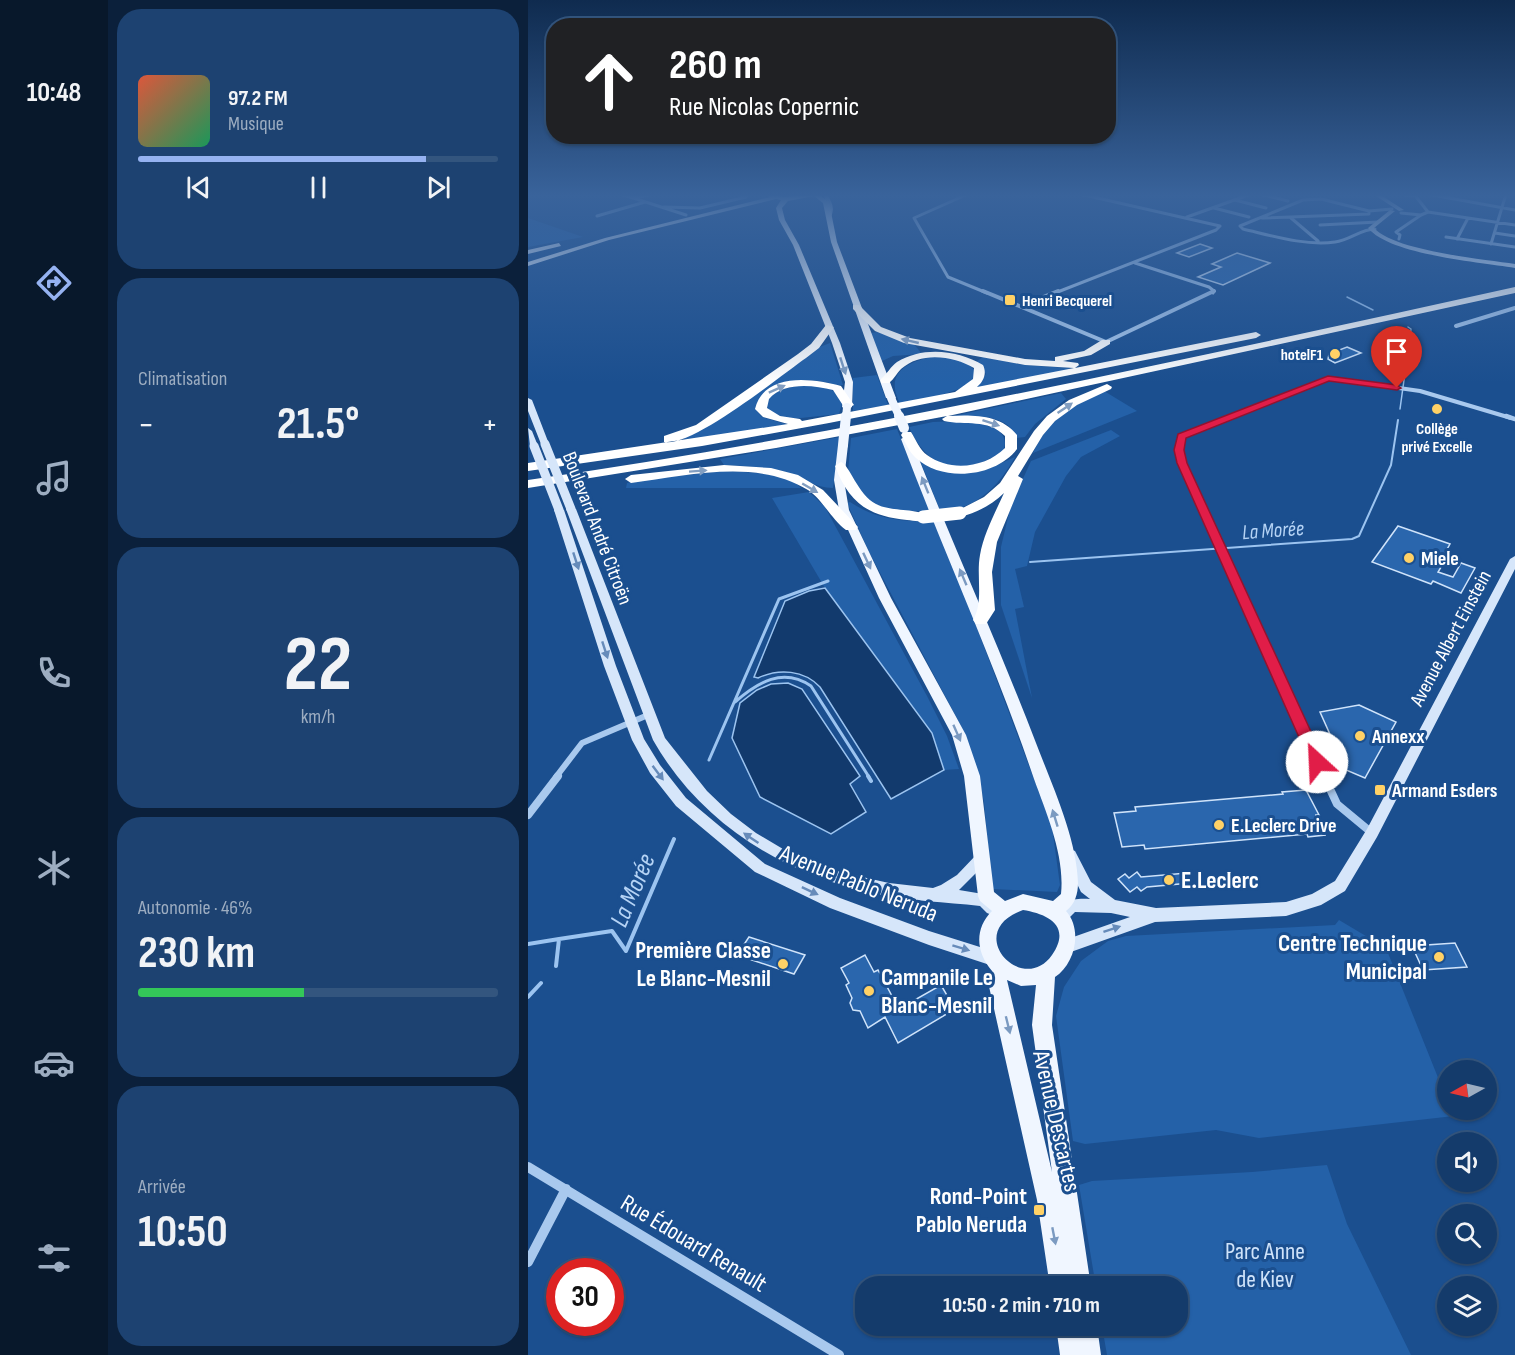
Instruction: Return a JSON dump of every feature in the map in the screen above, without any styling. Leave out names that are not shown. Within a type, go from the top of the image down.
[{"type":"highway","points":[[528,475],[773,437],[883,417],[1515,284]]},
{"type":"highway","points":[[528,483],[635,468],[888,423],[1255,347],[1515,290]]},
{"type":"highway","points":[[856,307],[872,325],[890,335],[1009,359],[1073,365],[1144,357]]},
{"type":"highway","points":[[613,456],[621,451],[683,434],[708,422],[802,357],[815,346],[829,327]]},
{"type":"highway","points":[[528,467],[613,456],[829,420],[1272,332],[1293,331]]},
{"type":"highway","points":[[1009,359],[1070,357],[1087,353],[1106,342]]},
{"type":"highway","points":[[841,466],[849,487],[864,504],[880,511],[923,517],[960,513],[981,504],[996,494],[1010,479],[1025,450],[1046,423],[1063,408],[1086,395],[1134,378],[1251,351],[1255,347]]},
{"type":"highway","points":[[885,381],[901,364],[919,357],[948,355],[963,358],[979,367],[981,374],[972,387],[942,396],[937,400]]},
{"type":"highway","points":[[829,420],[791,422],[778,419],[767,415],[761,409],[761,402],[767,394],[778,387],[810,382],[837,387],[848,406]]},
{"type":"highway","points":[[888,423],[901,425],[950,419],[984,420],[1008,430],[1013,444],[1008,454],[992,464],[969,469],[951,468],[926,461],[905,432]]},
{"type":"highway","points":[[981,620],[987,610],[984,578],[993,528],[1027,456],[1025,450]]},
{"type":"highway","points":[[528,491],[690,471],[725,469],[755,471],[779,474],[811,487],[830,504],[840,520],[851,527]]},
{"type":"main road","points":[[528,265],[552,257]]},
{"type":"main road","points":[[801,257],[849,382],[839,488],[851,527],[885,598],[959,735],[972,776],[986,896],[1000,912]]},
{"type":"main road","points":[[839,257],[923,480],[1041,774],[1064,850],[1069,894],[1057,914]]},
{"type":"main road","points":[[1465,257],[1515,266]]},
{"type":"main road","name":"Boulevard André Citroën","points":[[528,400],[545,444],[618,688]]},
{"type":"main road","name":"Boulevard André Citroën","points":[[528,431],[565,510],[630,670]]},
{"type":"main road","name":"Avenue Albert Einstein","points":[[1057,914],[1072,905],[1111,906],[1156,915],[1286,909],[1316,900],[1340,886],[1372,833],[1515,559]]},
{"type":"main road","name":"Avenue Pablo Neruda","points":[[630,670],[659,741],[681,774],[729,823],[770,850],[839,878],[876,887],[984,900],[1000,912]]},
{"type":"main road","name":"Avenue Pablo Neruda","points":[[618,688],[638,740],[655,769],[681,802],[760,868],[835,903],[998,963]]},
{"type":"main road","points":[[1064,850],[1070,855],[1086,886],[1111,906]]},
{"type":"main road","points":[[935,894],[946,891],[964,878],[982,858]]},
{"type":"main road","points":[[1034,902],[1057,914],[1066,926],[1068,946],[1061,962],[1046,973],[1024,977],[998,963],[988,946],[988,935],[991,924],[1000,912],[1013,904],[1034,902]]},
{"type":"main road","name":"Avenue Albert Einstein","points":[[1068,946],[1156,915]]},
{"type":"main road","name":"Avenue Descartes","points":[[998,963],[997,982],[1048,1200],[1060,1276]]},
{"type":"main road","name":"Avenue Descartes","points":[[1046,973],[1042,1026],[1077,1276]]},
{"type":"main road","points":[[1069,1336],[1072,1355]]},
{"type":"main road","points":[[1086,1336],[1089,1355]]},
{"type":"street","points":[[936,257],[948,277],[1106,342],[1212,294],[1214,291],[1209,287],[1136,263]]},
{"type":"street","points":[[1020,307],[1150,257]]},
{"type":"street","points":[[1456,326],[1515,308]]},
{"type":"street","points":[[1372,833],[1336,804],[1182,463],[1179,450],[1181,436],[1328,378],[1420,391],[1515,418]]},
{"type":"street","points":[[528,815],[582,743],[648,715]]},
{"type":"street","name":"Rue Édouard Renault","points":[[528,1167],[839,1355]]},
{"type":"street","points":[[528,1262],[566,1189]]},
{"type":"green space","points":[[877,332],[913,343],[922,354],[893,356],[882,361],[871,333]]},
{"type":"green space","points":[[830,343],[843,385],[804,380],[793,381],[773,388],[759,401],[757,411],[762,417],[789,425],[689,441],[683,438],[817,348]]},
{"type":"green space","points":[[931,357],[955,359],[971,366],[975,371],[969,384],[957,390],[901,405],[896,395],[896,378],[905,367]]},
{"type":"green space","points":[[983,357],[1024,365],[1069,368],[1072,371],[976,388],[986,374],[977,361]]},
{"type":"green space","points":[[877,375],[888,405],[853,411],[853,378]]},
{"type":"green space","points":[[807,384],[836,392],[843,400],[839,414],[791,419],[770,413],[767,406],[772,395],[778,391]]},
{"type":"green space","points":[[1104,391],[1137,411],[1033,453],[1047,430],[1062,414]]},
{"type":"green space","points":[[1061,393],[1066,399],[1035,424],[1025,437],[1016,438],[1005,424],[987,417],[949,417]]},
{"type":"green space","points":[[961,421],[985,425],[999,431],[1005,443],[1003,452],[974,465],[948,466],[927,454],[909,427],[933,422]]},
{"type":"green space","points":[[897,429],[930,512],[882,509],[865,500],[848,472],[851,438]]},
{"type":"green space","points":[[1111,430],[1120,436],[1081,457],[1066,476],[1035,532],[1027,566],[1015,569],[1024,607],[1015,609],[1032,698],[1001,605],[1001,547],[1011,505],[1031,461]]},
{"type":"green space","points":[[840,437],[833,488],[820,486],[777,470],[724,465],[720,459]]},
{"type":"green space","points":[[1015,457],[1001,478],[976,501],[941,513],[920,460],[935,468],[990,468]]},
{"type":"green space","points":[[723,471],[776,476],[795,483],[801,488],[626,488],[627,483],[639,480]]},
{"type":"green space","points":[[809,492],[825,507],[927,696],[947,736],[959,769],[944,770],[932,733],[825,588],[772,498]]},
{"type":"green space","points":[[850,502],[881,516],[937,522],[1052,827],[1060,885],[1057,892],[992,889],[984,802],[977,770],[962,728],[869,552],[847,503]]},
{"type":"green space","points":[[1339,920],[1386,948],[1437,1075],[1437,1118],[1259,1138],[1216,1130],[1085,1144],[1073,1141],[1056,1016],[1064,987],[1081,961],[1108,941],[1126,936],[1335,925]]},
{"type":"green space","name":"Parc Anne de Kiev","points":[[1327,1165],[1347,1224],[1411,1355],[1107,1355],[1104,1336],[1188,1336],[1188,1276],[1094,1276],[1079,1185],[1092,1181],[1252,1172]]},
{"type":"shaded area","points":[[825,588],[932,733],[944,770],[891,799],[814,681],[791,672],[754,677],[785,601],[809,591]]},
{"type":"shaded area","points":[[788,683],[802,689],[860,776],[850,784],[866,812],[831,834],[760,797],[732,738],[740,703],[757,690],[771,684]]},
{"type":"building","points":[[1227,257],[1251,257],[1270,263],[1223,285],[1198,277],[1221,267],[1212,264]]},
{"type":"building","name":"hotelF1","points":[[1347,347],[1361,353],[1335,363],[1328,359],[1329,354]]},
{"type":"building","name":"Miele","points":[[1398,526],[1450,544],[1442,558],[1446,559],[1438,572],[1453,577],[1461,563],[1475,568],[1461,593],[1433,581],[1431,584],[1372,562]]},
{"type":"building","name":"Annexx","points":[[1359,705],[1396,722],[1365,778],[1346,770],[1320,712]]},
{"type":"building","name":"E.Leclerc Drive","points":[[1306,790],[1319,815],[1316,815],[1325,835],[1308,837],[1307,834],[1145,849],[1144,845],[1122,847],[1114,813],[1136,811],[1135,807]]},
{"type":"building","points":[[1137,872],[1141,877],[1187,873],[1190,883],[1147,887],[1141,891],[1137,887],[1130,892],[1118,879],[1125,874],[1129,878]]},
{"type":"building","name":"Première Classe Le Blanc-Mesnil","points":[[749,937],[805,955],[794,974],[737,955]]},
{"type":"building","name":"Centre Technique Municipal","points":[[1455,943],[1467,967],[1423,970],[1412,946]]},
{"type":"building","points":[[865,955],[874,972],[878,970],[899,1009],[941,985],[955,1009],[898,1043],[885,1017],[868,1028],[860,1011],[853,1010],[850,1003],[852,998],[846,985],[849,983],[841,968]]},
{"type":"waterway","name":"La Morée","points":[[1347,297],[1373,310]]},
{"type":"waterway","name":"La Morée","points":[[1400,409],[1411,329],[1408,327]]},
{"type":"waterway","name":"La Morée","points":[[1030,562],[1352,539],[1359,536],[1391,465],[1398,420]]},
{"type":"waterway","name":"La Morée","points":[[709,760],[779,599],[828,581]]},
{"type":"waterway","name":"La Morée","points":[[735,702],[753,688],[771,679],[781,677],[801,680],[811,686],[869,777]]},
{"type":"waterway","name":"La Morée","points":[[868,776],[871,781]]},
{"type":"waterway","name":"La Morée","points":[[559,939],[612,931],[626,951],[674,839]]},
{"type":"waterway","name":"La Morée","points":[[528,944],[559,939]]},
{"type":"waterway","name":"La Morée","points":[[556,966],[559,939]]},
{"type":"waterway","name":"La Morée","points":[[528,997],[541,983]]},
{"type":"place","name":"Henri Becquerel","points":[[1010,300]]},
{"type":"place","name":"hotelF1","points":[[1335,354]]},
{"type":"place","name":"Collège privé Excelle","points":[[1437,409]]},
{"type":"place","name":"Miele","points":[[1409,558]]},
{"type":"place","name":"Annexx","points":[[1360,736]]},
{"type":"place","name":"Armand Esders","points":[[1380,790]]},
{"type":"place","name":"E.Leclerc Drive","points":[[1219,825]]},
{"type":"place","name":"E.Leclerc","points":[[1169,880]]},
{"type":"place","name":"Centre Technique Municipal","points":[[1439,957]]},
{"type":"place","name":"Première Classe Le Blanc-Mesnil","points":[[783,964]]},
{"type":"place","name":"Campanile Le Blanc-Mesnil","points":[[869,991]]},
{"type":"place","name":"Rond-Point Pablo Neruda","points":[[1039,1210]]},
{"type":"route","points":[[1317,762],[1182,463],[1179,450],[1181,436],[1328,378],[1397,388]]}]
